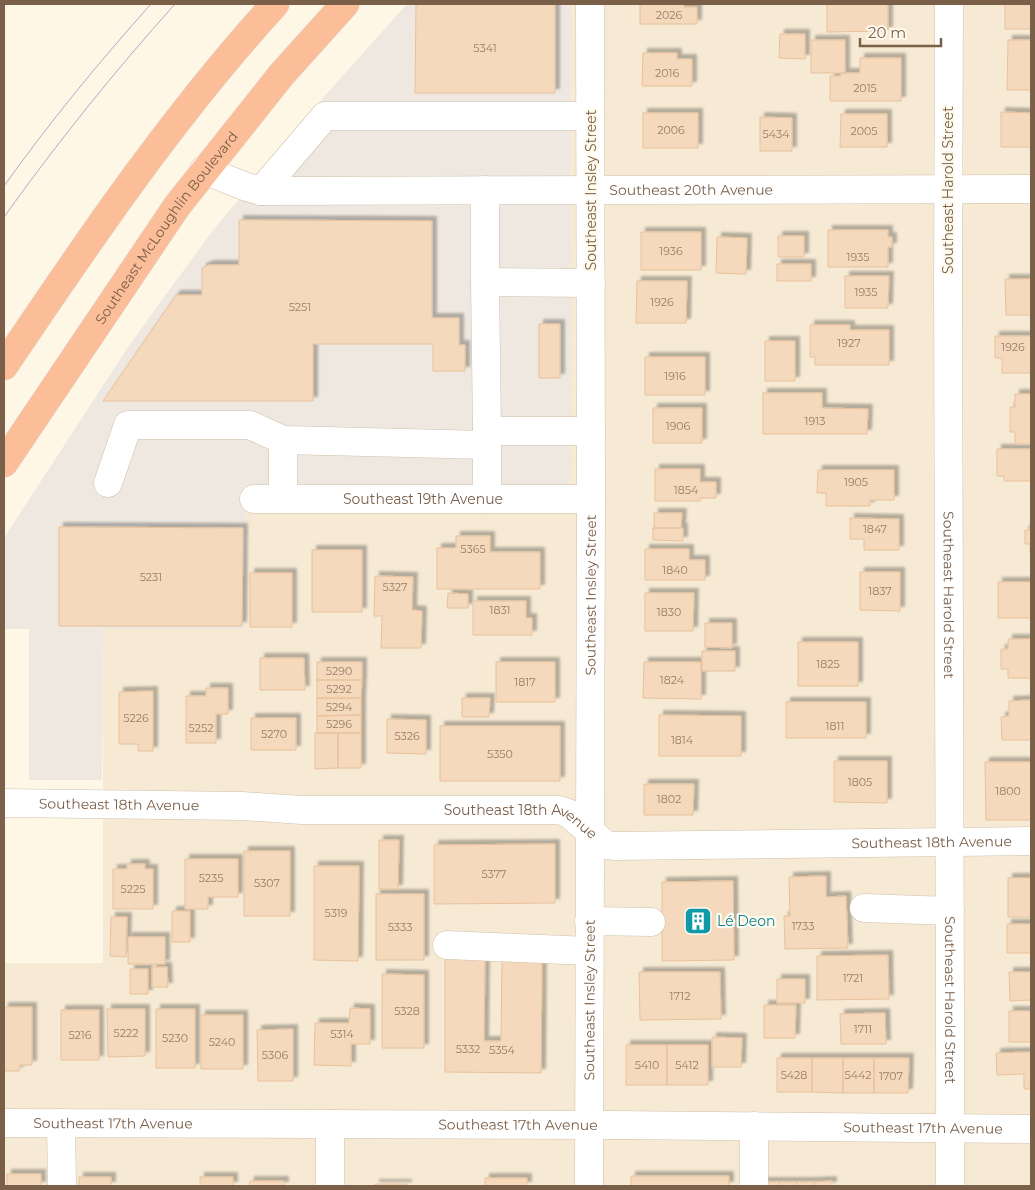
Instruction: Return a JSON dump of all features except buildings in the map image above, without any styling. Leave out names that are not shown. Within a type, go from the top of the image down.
[{"type":"highway","points":[[4,366],[118,198],[216,72],[275,4]]},
{"type":"highway","name":"Southeast McLoughlin Boulevard","points":[[4,463],[176,206],[282,74],[345,4]]},
{"type":"street","name":"Southeast Insley Street","points":[[589,1186],[590,4]]},
{"type":"street","name":"Southeast Harold Street","points":[[949,4],[950,1186]]},
{"type":"street","points":[[261,190],[325,116],[590,116]]},
{"type":"street","name":"Southeast 20th Avenue","points":[[204,170],[244,186],[261,190],[1031,189]]},
{"type":"street","points":[[485,190],[488,498]]},
{"type":"street","points":[[485,282],[591,283]]},
{"type":"street","points":[[108,483],[128,426],[250,424],[283,440],[487,438],[591,431]]},
{"type":"street","points":[[283,440],[283,498]]},
{"type":"street","name":"Southeast 19th Avenue","points":[[254,498],[591,499]]},
{"type":"street","name":"Southeast 18th Avenue","points":[[4,803],[242,806],[312,810],[559,810],[568,813],[606,845],[614,846],[1031,841]]},
{"type":"street","points":[[864,908],[950,911]]},
{"type":"street","points":[[590,921],[651,922]]},
{"type":"street","points":[[447,945],[590,951]]},
{"type":"street","name":"Southeast 17th Avenue","points":[[4,1123],[1031,1129]]},
{"type":"street","points":[[61,1123],[62,1186]]},
{"type":"street","points":[[330,1124],[330,1186]]},
{"type":"street","points":[[754,1126],[754,1186]]},
{"type":"shaded area","points":[[407,4],[571,4],[570,502],[246,501],[246,629],[103,629],[102,780],[29,780],[29,629],[4,629],[4,538],[130,344],[210,234],[322,99]]},
{"type":"shaded area","points":[[571,4],[1031,4],[1031,1186],[4,1186],[4,963],[103,963],[103,629],[246,629],[246,501],[569,502]]},
{"type":"tram line","points":[[4,186],[75,93],[151,4]]},
{"type":"tram line","points":[[4,217],[86,108],[175,4]]},
{"type":"place","name":"Lé Deon","points":[[698,921]]}]
